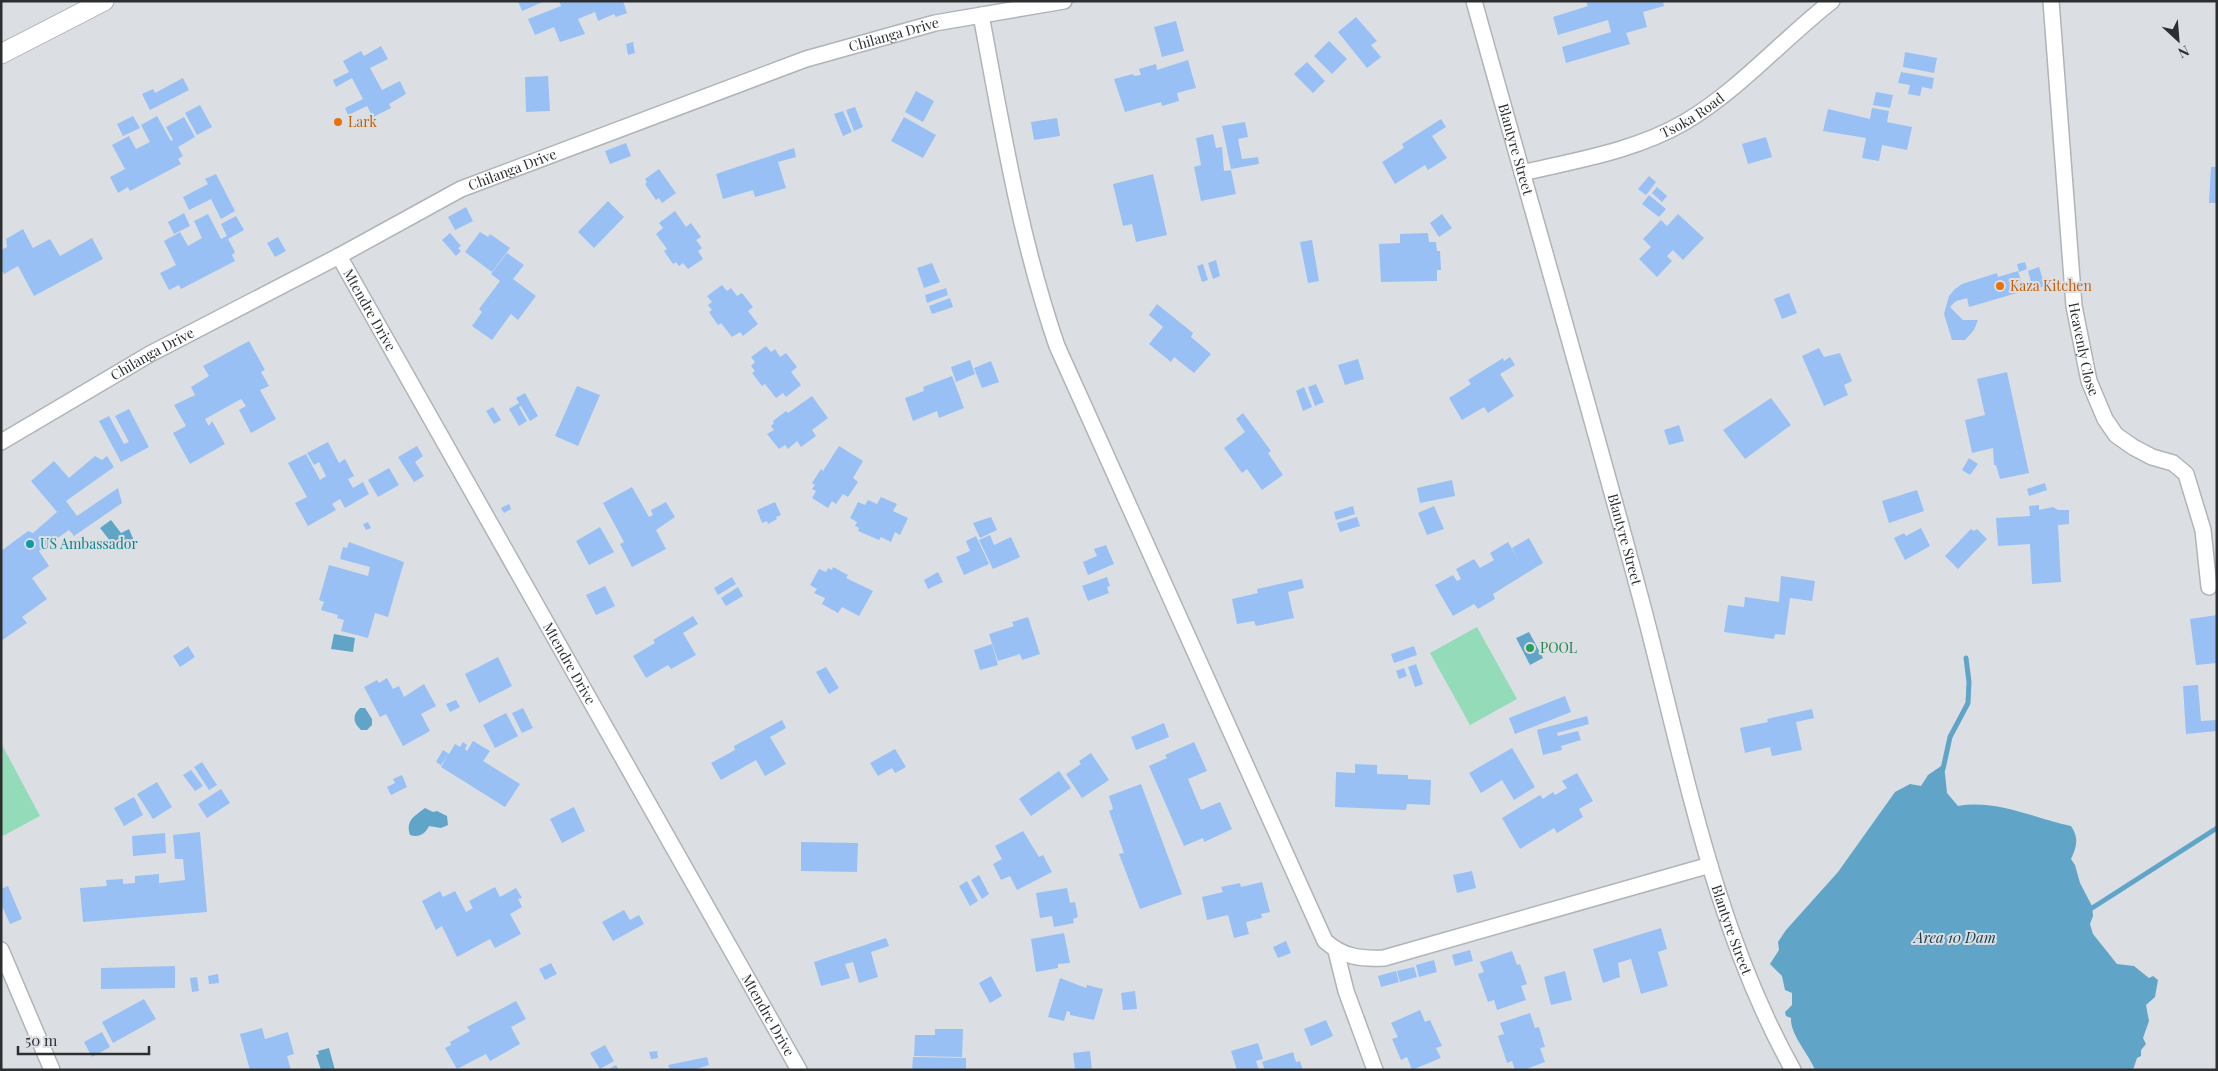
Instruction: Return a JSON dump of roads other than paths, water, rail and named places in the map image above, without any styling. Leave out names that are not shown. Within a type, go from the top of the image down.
[{"type":"street","points":[[1,54],[104,1]]},
{"type":"street","name":"Chilanga Drive","points":[[1,442],[150,354],[339,256],[461,189],[517,166],[806,59],[917,28],[1064,1]]},
{"type":"street","name":"Blantyre Street","points":[[1474,1],[1593,421],[1710,865],[1744,964],[1768,1023],[1792,1070]]},
{"type":"street","name":"Tsoka Road","points":[[1522,173],[1624,148],[1685,122],[1722,95],[1832,1]]},
{"type":"street","name":"Heavenly Close","points":[[2051,1],[2074,306],[2089,381],[2105,419],[2116,435],[2152,457],[2173,463],[2186,474],[2203,530],[2209,587]]},
{"type":"street","points":[[981,16],[1018,209],[1040,298],[1057,346],[1325,941],[1336,951],[1351,957],[1368,959],[1408,953],[1710,865]]},
{"type":"street","name":"Mtendre Drive","points":[[339,256],[799,1070]]},
{"type":"street","points":[[1,950],[52,1070]]},
{"type":"street","points":[[1336,951],[1346,990],[1375,1070]]},
{"type":"water","points":[[111,520],[121,533],[129,529],[135,543],[118,551],[100,528]]},
{"type":"water","name":"POOL","points":[[1529,632],[1543,658],[1530,665],[1516,638]]},
{"type":"water","points":[[334,634],[355,638],[353,652],[331,649]]},
{"type":"water","points":[[360,708],[365,708],[372,719],[372,725],[367,730],[361,730],[355,722],[356,713]]},
{"type":"water","name":"Area 10 Dam","points":[[1944,764],[1947,793],[1958,806],[1987,805],[2001,807],[2071,826],[2076,842],[2071,859],[2075,865],[2080,883],[2092,906],[2093,916],[2090,924],[2093,934],[2117,964],[2134,966],[2149,978],[2153,976],[2158,980],[2155,997],[2146,1005],[2149,1021],[2143,1038],[2146,1044],[2141,1050],[2141,1056],[2137,1058],[2133,1070],[1815,1070],[1793,1031],[1791,1018],[1786,1016],[1785,1012],[1792,1005],[1792,993],[1785,990],[1782,976],[1770,964],[1779,950],[1778,942],[1786,930],[1838,872],[1895,792],[1910,784],[1921,786],[1928,775]]},
{"type":"water","points":[[425,808],[447,816],[448,825],[441,828],[429,826],[421,835],[410,835],[410,822]]},
{"type":"water","points":[[329,1048],[335,1070],[321,1070],[316,1055],[319,1054],[318,1051]]},
{"type":"waterway","points":[[1943,769],[1950,737],[1968,703],[1969,682],[1966,658]]},
{"type":"waterway","points":[[2089,910],[2217,828]]},
{"type":"place","name":"Lark","points":[[338,122]]},
{"type":"place","name":"Kaza Kitchen","points":[[2000,286]]},
{"type":"place","name":"US Ambassador","points":[[30,544]]},
{"type":"place","name":"POOL","points":[[1530,648]]}]
